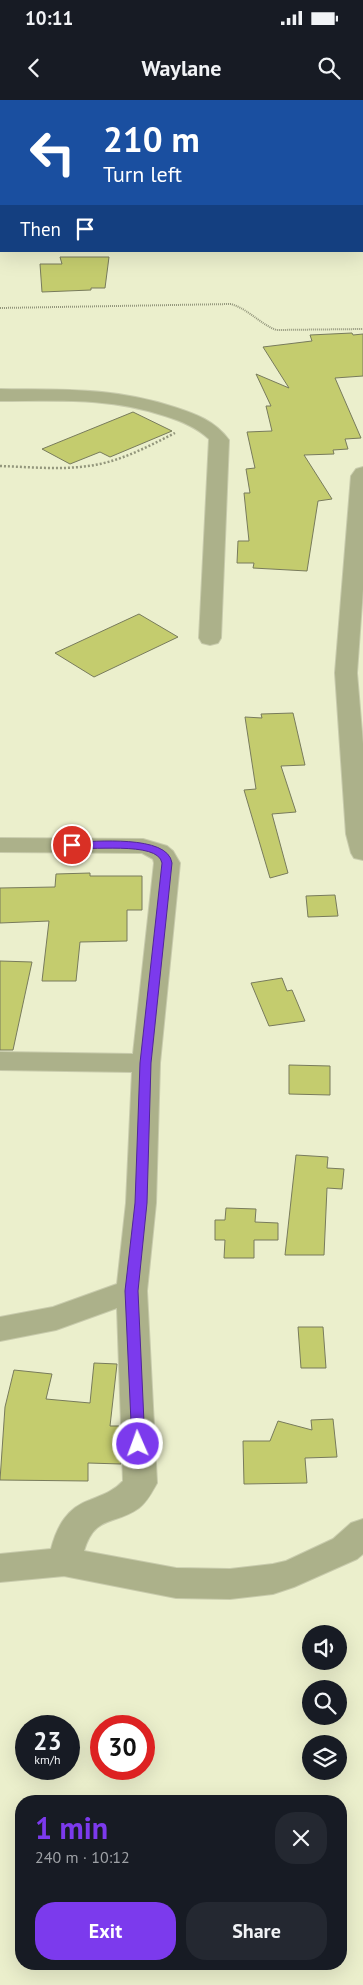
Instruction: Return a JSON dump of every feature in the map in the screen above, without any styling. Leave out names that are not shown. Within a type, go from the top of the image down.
[{"type":"street","points":[[0,395],[97,397],[129,400],[199,423],[209,429],[219,440],[210,638]]},
{"type":"street","points":[[361,840],[346,673],[360,528],[361,476],[363,473]]},
{"type":"street","points":[[0,845],[143,846],[154,848],[166,858],[146,1063],[141,1203],[132,1291],[140,1483],[136,1491],[128,1499],[89,1516],[80,1522],[64,1562]]},
{"type":"street","points":[[0,1060],[146,1063]]},
{"type":"street","points":[[0,1329],[56,1318],[132,1291]]},
{"type":"street","points":[[0,1568],[64,1562],[176,1583],[230,1584],[273,1579],[294,1573],[345,1549],[363,1533]]},
{"type":"path","points":[[0,308],[231,304],[241,306],[268,327],[276,330],[363,329]]},
{"type":"path","points":[[0,466],[54,468],[92,466],[116,460],[199,423]]},
{"type":"building","points":[[60,257],[109,257],[105,288],[42,292],[40,264],[62,264]]},
{"type":"building","points":[[352,333],[353,335],[363,334],[363,376],[335,378],[361,438],[345,439],[348,449],[333,450],[334,454],[304,455],[332,499],[318,501],[307,571],[253,568],[254,563],[237,563],[238,541],[249,541],[244,493],[250,493],[246,469],[255,468],[247,432],[272,431],[266,406],[271,406],[256,374],[289,388],[263,347],[312,341],[310,335]]},
{"type":"building","points":[[133,412],[172,431],[110,457],[100,452],[70,464],[42,449]]},
{"type":"building","points":[[139,614],[178,637],[94,677],[55,653]]},
{"type":"building","points":[[293,713],[305,765],[281,766],[296,812],[272,814],[288,873],[270,878],[244,790],[256,789],[245,717],[262,718],[261,714]]},
{"type":"building","points":[[90,873],[90,876],[142,876],[142,910],[127,910],[127,941],[80,942],[76,981],[42,981],[49,921],[0,923],[0,888],[55,887],[56,874]]},
{"type":"building","points":[[335,895],[338,916],[308,917],[306,896]]},
{"type":"building","points":[[0,961],[32,962],[13,1050],[0,1050]]},
{"type":"building","points":[[282,978],[287,991],[292,990],[305,1021],[269,1026],[251,983]]},
{"type":"building","points":[[289,1065],[330,1066],[330,1095],[289,1094]]},
{"type":"building","points":[[296,1155],[328,1157],[327,1168],[344,1169],[342,1189],[327,1188],[324,1255],[285,1255]]},
{"type":"building","points":[[226,1208],[256,1209],[255,1222],[278,1223],[278,1240],[254,1240],[254,1258],[224,1258],[225,1240],[215,1240],[215,1220],[225,1220]]},
{"type":"building","points":[[298,1327],[323,1327],[326,1368],[301,1368]]},
{"type":"building","points":[[94,1363],[117,1364],[110,1426],[119,1426],[121,1464],[88,1463],[88,1481],[0,1480],[5,1407],[14,1370],[52,1374],[46,1399],[90,1403]]},
{"type":"building","points":[[333,1419],[337,1457],[305,1458],[307,1483],[244,1484],[243,1441],[270,1441],[278,1421],[312,1430],[311,1420]]},
{"type":"route","points":[[72,845],[143,846],[154,848],[166,858],[167,863],[146,1063],[141,1203],[132,1291],[138,1444]]}]
